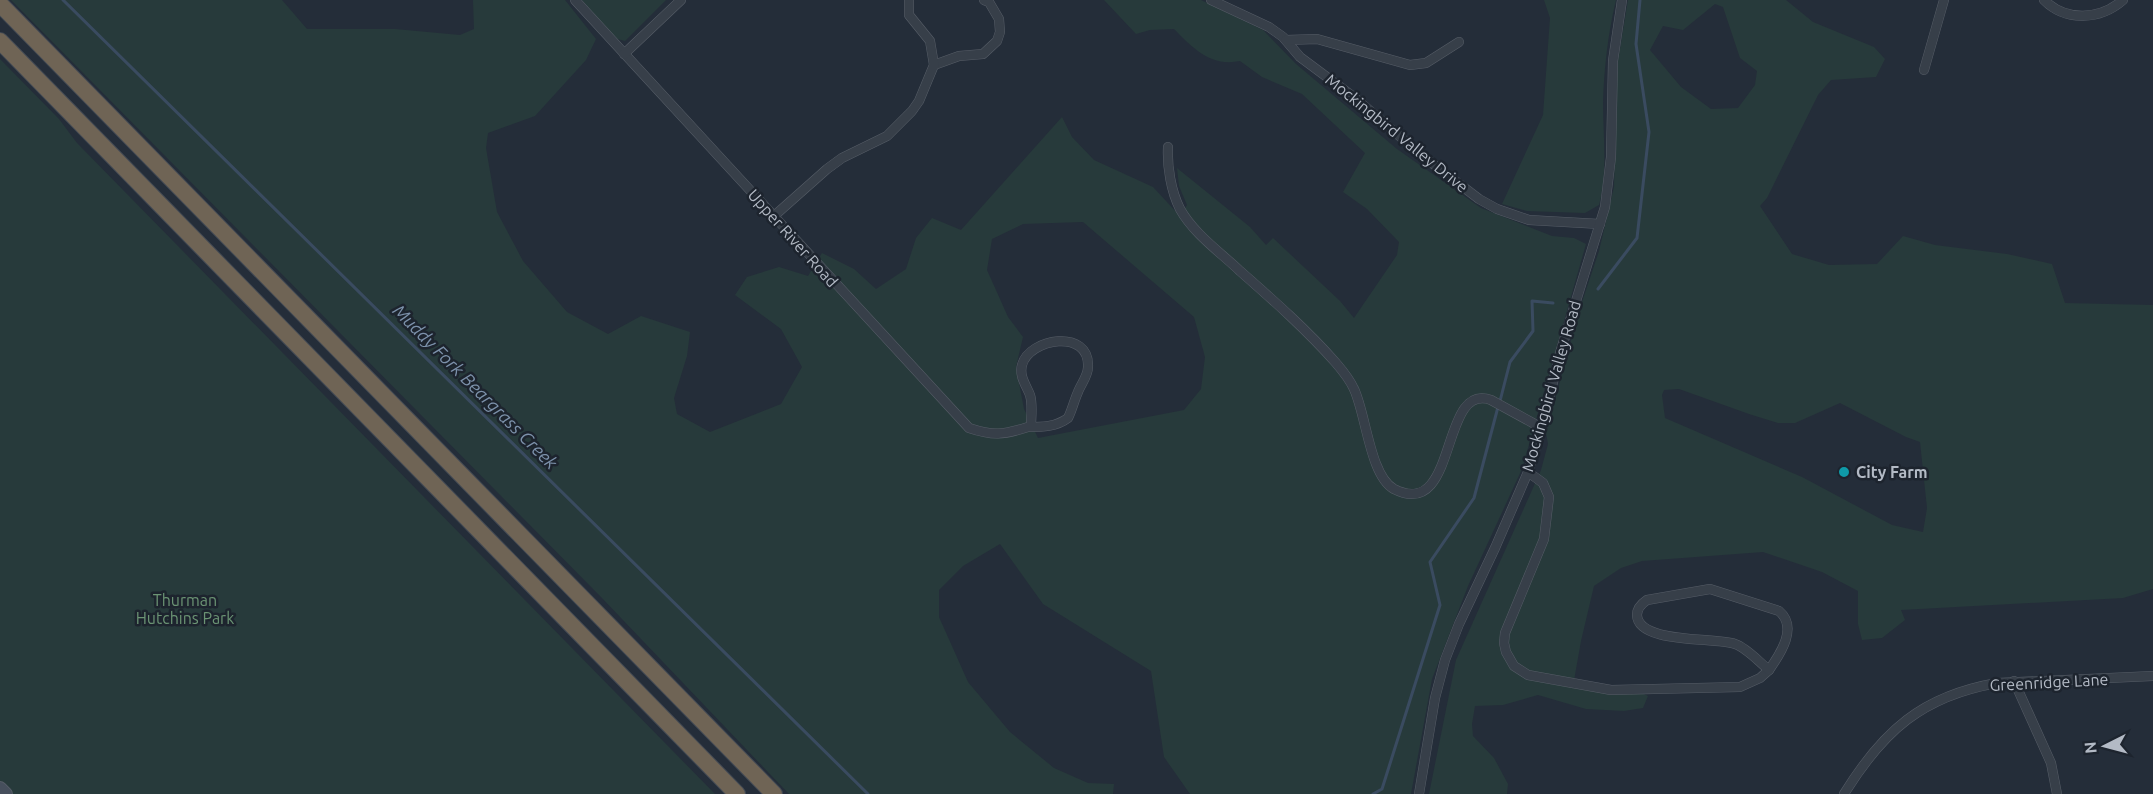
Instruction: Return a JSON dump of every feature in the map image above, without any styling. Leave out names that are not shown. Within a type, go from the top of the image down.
[{"type":"highway","points":[[0,4],[774,794]]},
{"type":"highway","points":[[0,41],[737,794]]},
{"type":"street","name":"Upper River Road","points":[[575,0],[969,428],[989,434],[1008,434],[1031,427],[1048,427],[1062,423],[1068,418],[1089,368],[1087,355],[1080,346],[1072,341],[1052,342],[1030,352],[1024,358],[1021,376],[1030,396],[1031,427]]},
{"type":"street","points":[[624,54],[681,0]]},
{"type":"street","points":[[774,216],[842,158],[887,136],[897,128],[919,101],[934,65],[930,41],[909,15],[909,0]]},
{"type":"street","points":[[934,65],[959,56],[983,54],[997,40],[1000,32],[999,19],[989,2],[984,0]]},
{"type":"street","name":"Mockingbird Valley Drive","points":[[1210,0],[1269,27],[1286,40],[1300,57],[1355,98],[1409,145],[1479,199],[1508,214],[1529,220],[1600,224]]},
{"type":"street","name":"Mockingbird Valley Road","points":[[1419,794],[1435,698],[1445,660],[1528,472],[1542,428],[1560,353],[1600,224],[1609,183],[1613,61],[1622,0]]},
{"type":"street","points":[[1924,70],[1944,0]]},
{"type":"street","points":[[2044,0],[2060,12],[2073,16],[2104,12],[2122,0]]},
{"type":"street","points":[[1286,40],[1317,39],[1401,63],[1419,65],[1459,42]]},
{"type":"street","points":[[1168,147],[1167,160],[1181,210],[1194,228],[1336,363],[1354,387],[1376,464],[1394,489],[1416,493],[1430,486],[1436,479],[1462,411],[1475,398],[1483,397],[1497,403],[1542,428]]},
{"type":"street","points":[[1528,472],[1543,483],[1549,497],[1544,539],[1505,633],[1506,652],[1520,671],[1528,675],[1611,690],[1740,687],[1760,678],[1769,670],[1788,634],[1788,621],[1779,611],[1710,590],[1647,600],[1637,611],[1638,622],[1658,635],[1722,640],[1739,645],[1769,670]]},
{"type":"street","name":"Greenridge Lane","points":[[1845,794],[1869,756],[1903,721],[1938,701],[1976,686],[2014,681],[2153,676]]},
{"type":"street","points":[[2014,681],[2051,763],[2057,794]]},
{"type":"street","points":[[0,788],[6,794]]},
{"type":"green space","points":[[11,0],[282,0],[307,29],[395,29],[460,35],[474,29],[473,0],[565,0],[596,39],[586,60],[535,116],[488,133],[486,148],[497,212],[523,261],[567,312],[608,334],[641,316],[690,332],[687,356],[674,398],[677,414],[710,432],[781,404],[802,367],[781,329],[735,295],[747,277],[779,267],[808,276],[822,253],[854,269],[876,289],[906,269],[916,238],[932,218],[961,230],[1062,117],[1072,137],[1094,160],[1153,187],[1180,216],[1187,205],[1179,186],[1177,168],[1250,227],[1266,245],[1273,238],[1340,301],[1354,318],[1397,255],[1399,242],[1367,209],[1343,192],[1365,153],[1302,94],[1262,77],[1240,61],[1211,59],[1195,49],[1174,29],[1150,30],[1136,34],[1104,0],[1201,0],[1263,30],[1296,64],[1397,149],[1481,208],[1552,236],[1574,238],[1586,244],[1522,469],[1468,586],[1432,679],[1411,794],[1190,794],[1164,757],[1151,671],[1043,604],[1000,544],[963,566],[939,590],[939,617],[968,682],[1010,732],[1054,768],[1088,783],[1114,784],[1113,794],[789,794],[601,597]],"holes":[[[1083,222],[1194,317],[1205,357],[1201,389],[1184,410],[1038,438],[1024,409],[1016,367],[1023,337],[1008,317],[987,270],[992,239],[1023,224]]]},
{"type":"green space","points":[[582,0],[666,0],[625,41],[614,38]]},
{"type":"green space","points":[[1544,0],[1616,0],[1604,77],[1602,192],[1599,205],[1585,213],[1527,211],[1502,204],[1543,115],[1550,18]]},
{"type":"green space","points":[[1628,0],[1786,0],[1813,22],[1874,47],[1885,59],[1876,77],[1831,80],[1818,95],[1767,198],[1760,206],[1792,254],[1829,265],[1877,264],[1903,236],[1935,245],[2007,254],[2052,264],[2065,303],[2153,305],[2153,589],[2123,598],[1901,610],[1905,620],[1882,638],[1862,640],[1858,624],[1858,591],[1822,572],[1763,552],[1642,561],[1621,568],[1594,586],[1573,686],[1640,692],[1648,696],[1643,708],[1624,711],[1586,709],[1538,695],[1503,705],[1475,706],[1473,736],[1494,758],[1508,784],[1507,794],[1429,794],[1456,660],[1541,470],[1548,444],[1546,433],[1579,311],[1599,251],[1614,187],[1617,67]],"holes":[[[1715,4],[1723,7],[1740,58],[1757,71],[1755,85],[1738,108],[1711,109],[1681,87],[1650,50],[1663,26],[1683,30]],[[1679,389],[1778,423],[1795,423],[1840,403],[1920,442],[1927,508],[1923,532],[1892,525],[1802,477],[1665,418],[1662,395],[1664,390]]]},
{"type":"green space","name":"Thurman Hutchins Park","points":[[0,59],[59,119],[77,143],[715,794],[0,794]]},
{"type":"waterway","name":"Muddy Fork Beargrass Creek","points":[[63,0],[868,794]]},
{"type":"waterway","points":[[1598,289],[1637,238],[1649,132],[1636,44],[1640,0]]},
{"type":"waterway","points":[[1500,401],[1510,362],[1533,331],[1532,301],[1553,303]]},
{"type":"waterway","points":[[1373,794],[1382,789],[1440,605],[1430,562],[1474,498],[1498,407]]},
{"type":"place","name":"City Farm","points":[[1844,472]]}]
